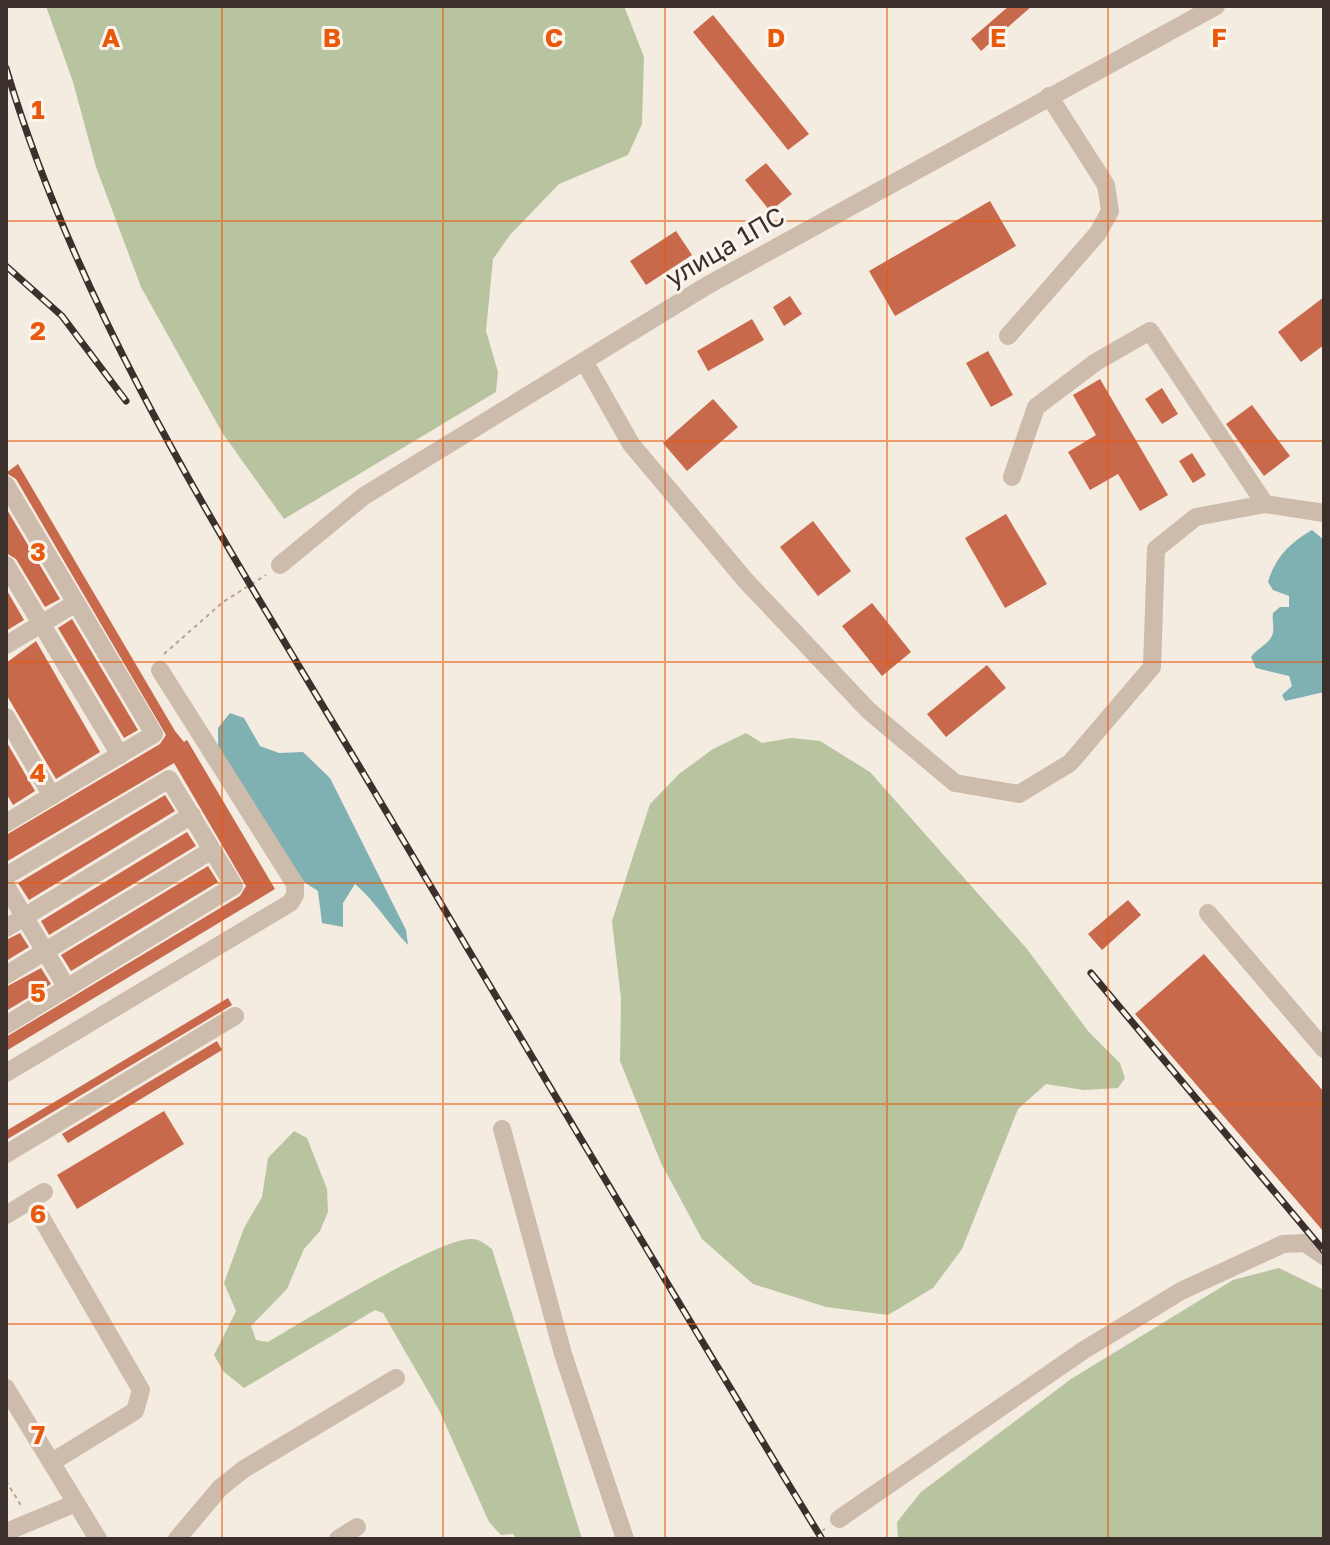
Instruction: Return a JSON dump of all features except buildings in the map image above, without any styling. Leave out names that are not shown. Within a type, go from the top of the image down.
[{"type":"street","name":"улица 1ПС","points":[[280,565],[364,496],[708,285],[1216,6]]},
{"type":"street","points":[[1008,336],[1098,233],[1110,211],[1106,185],[1049,96]]},
{"type":"street","points":[[1012,477],[1036,407],[1096,362],[1150,331],[1265,504]]},
{"type":"street","points":[[584,361],[631,444],[746,581],[869,711],[955,783],[1019,794],[1070,763],[1152,667],[1156,549],[1196,517],[1265,504],[1324,513]]},
{"type":"street","points":[[6,485],[154,734],[52,796],[9,814]]},
{"type":"street","points":[[6,565],[120,755]]},
{"type":"street","points":[[6,645],[76,603]]},
{"type":"street","points":[[6,1073],[290,903],[295,895],[295,884],[160,670]]},
{"type":"street","points":[[6,717],[52,796]]},
{"type":"street","points":[[6,876],[169,779],[234,886],[6,1025]]},
{"type":"street","points":[[6,928],[192,815]]},
{"type":"street","points":[[6,975],[212,850]]},
{"type":"street","points":[[6,886],[67,988]]},
{"type":"street","points":[[1208,913],[1324,1049]]},
{"type":"street","points":[[6,1154],[235,1016]]},
{"type":"street","points":[[502,1129],[563,1354],[625,1539]]},
{"type":"street","points":[[6,1215],[37,1196],[141,1390],[135,1411],[52,1462]]},
{"type":"street","points":[[839,1519],[1084,1350],[1181,1291],[1283,1244],[1305,1243],[1324,1256]]},
{"type":"street","points":[[177,1539],[220,1488],[244,1469],[396,1378]]},
{"type":"street","points":[[6,1388],[98,1539]]},
{"type":"street","points":[[6,1532],[76,1503]]},
{"type":"street","points":[[338,1539],[357,1527]]},
{"type":"path","points":[[160,670],[164,653],[223,602],[280,565]]},
{"type":"path","points":[[809,1539],[839,1519]]},
{"type":"green space","points":[[46,6],[624,6],[644,57],[642,124],[628,155],[559,184],[510,235],[493,259],[486,331],[498,372],[496,392],[284,519],[223,434],[141,287],[96,167],[73,82]]},
{"type":"green space","points":[[746,733],[762,743],[791,738],[820,741],[870,772],[1027,949],[1088,1031],[1120,1063],[1125,1078],[1118,1088],[1084,1090],[1046,1084],[1018,1109],[962,1249],[933,1288],[888,1315],[826,1307],[753,1284],[702,1239],[661,1163],[620,1061],[621,999],[612,921],[650,804],[679,774],[713,749]]},
{"type":"green space","points":[[294,1131],[307,1138],[327,1189],[328,1212],[320,1231],[304,1249],[287,1289],[251,1326],[256,1340],[268,1342],[370,1283],[454,1242],[471,1239],[482,1242],[492,1249],[582,1539],[517,1539],[513,1534],[501,1535],[489,1522],[439,1410],[383,1313],[375,1310],[244,1388],[223,1371],[214,1355],[236,1311],[224,1283],[244,1228],[262,1197],[268,1158]]},
{"type":"green space","points":[[1279,1268],[1324,1290],[1324,1539],[898,1539],[897,1522],[921,1492],[1071,1379],[1233,1280]]},
{"type":"water","points":[[1312,530],[1324,540],[1324,692],[1285,701],[1282,695],[1292,686],[1289,676],[1256,668],[1251,657],[1271,637],[1273,613],[1280,607],[1289,607],[1289,596],[1273,590],[1268,582],[1275,565],[1291,545]]},
{"type":"water","points":[[230,713],[244,718],[260,746],[279,753],[303,752],[330,778],[406,930],[408,945],[355,884],[343,903],[343,927],[322,923],[318,891],[295,876],[218,747],[218,728]]},
{"type":"railway","points":[[6,68],[38,163],[75,255],[163,433],[262,605],[822,1539]]},
{"type":"railway","points":[[6,266],[62,316],[126,401]]},
{"type":"railway","points":[[1091,973],[1324,1251]]}]
